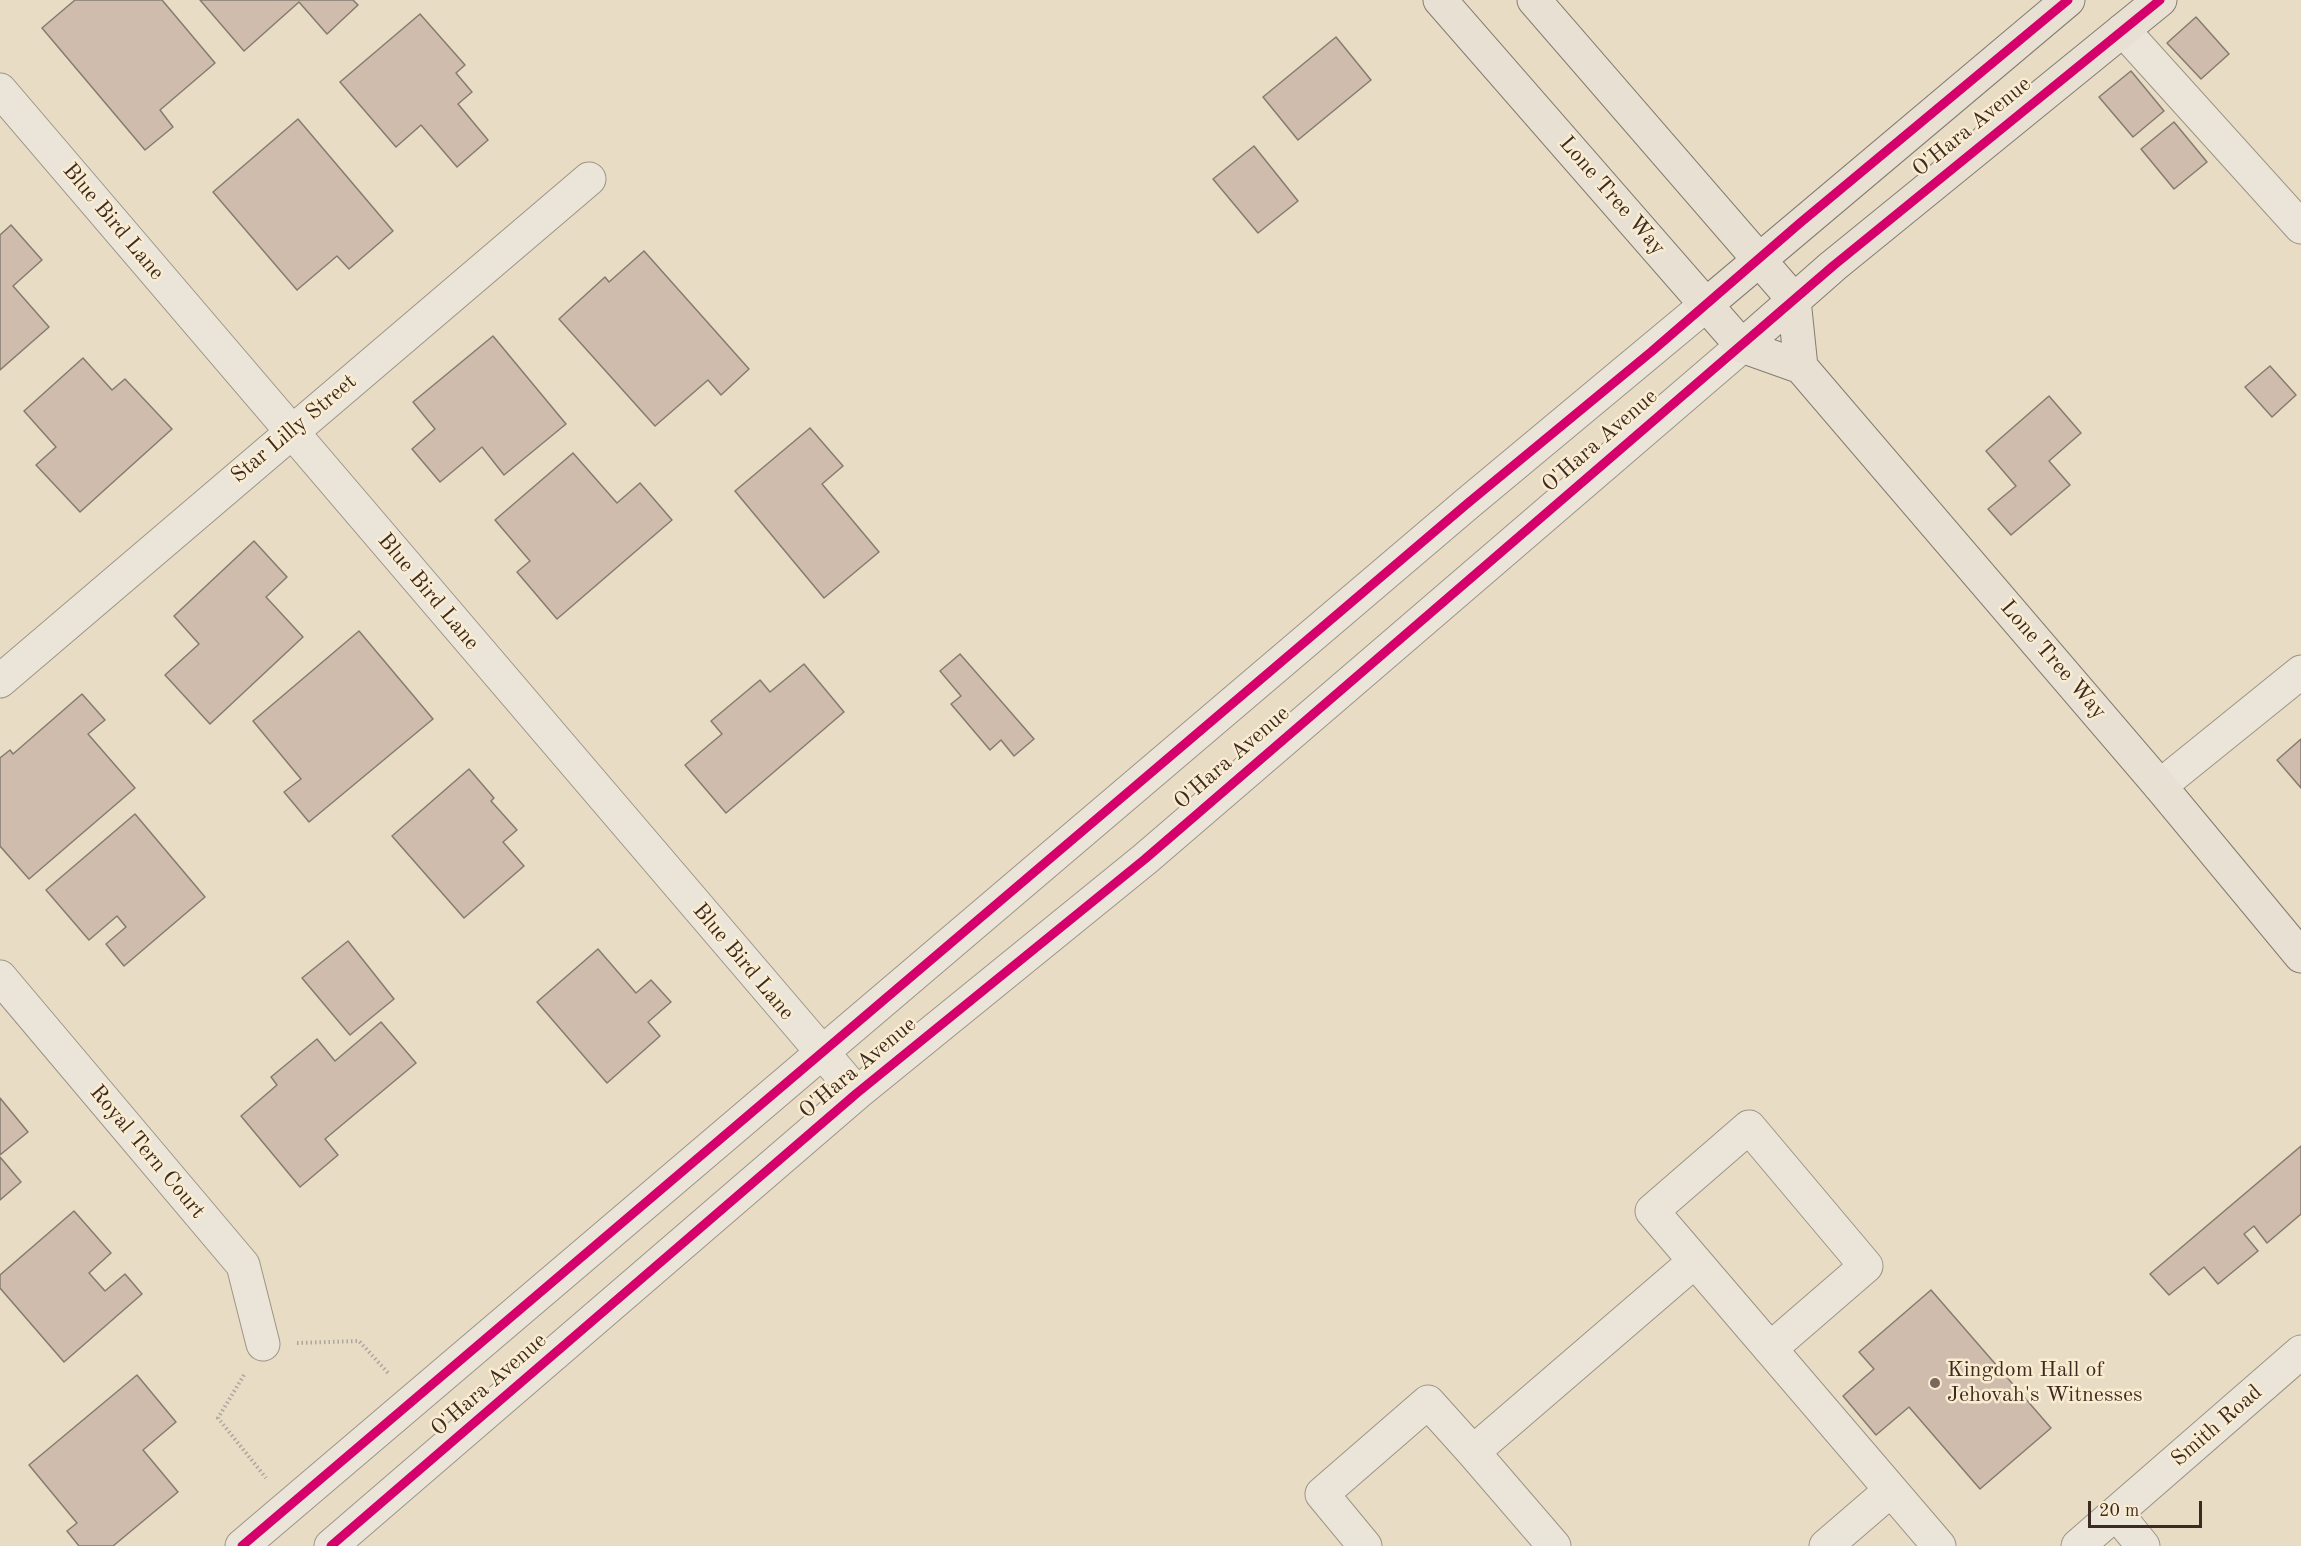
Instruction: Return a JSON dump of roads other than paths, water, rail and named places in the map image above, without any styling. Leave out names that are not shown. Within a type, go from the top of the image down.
[{"type":"main road","name":"Lone Tree Way","points":[[1440,0],[1742,346],[1801,367],[2160,786],[2301,956]]},
{"type":"main road","points":[[1534,0],[1794,300],[1801,367]]},
{"type":"main road","name":"O'Hara Avenue","points":[[1707,304],[2068,0]]},
{"type":"main road","name":"O'Hara Avenue","points":[[1742,346],[1833,266],[2160,0]]},
{"type":"street","points":[[2123,30],[2301,227]]},
{"type":"street","name":"Blue Bird Lane","points":[[0,90],[856,1093]]},
{"type":"street","name":"Star Lilly Street","points":[[0,681],[589,179]]},
{"type":"street","name":"O'Hara Avenue","points":[[242,1546],[1468,502],[1707,304]]},
{"type":"street","name":"O'Hara Avenue","points":[[331,1546],[856,1093],[1145,859],[1742,346]]},
{"type":"street","points":[[2160,786],[2301,672]]},
{"type":"street","name":"Royal Tern Court","points":[[0,977],[243,1265],[263,1344]]},
{"type":"street","points":[[1770,1349],[1866,1266],[1749,1127],[1653,1211],[1770,1349],[1939,1546]]},
{"type":"street","points":[[1473,1452],[1695,1261]]},
{"type":"street","name":"Smith Road","points":[[2078,1546],[2301,1352]]},
{"type":"street","points":[[1365,1546],[1322,1494],[1428,1402],[1554,1546]]},
{"type":"street","points":[[1826,1546],[1891,1490]]},
{"type":"street","points":[[2116,1514],[2143,1546]]},
{"type":"place","name":"Kingdom Hall of Jehovah's Witnesses","points":[[1935,1383]]}]
